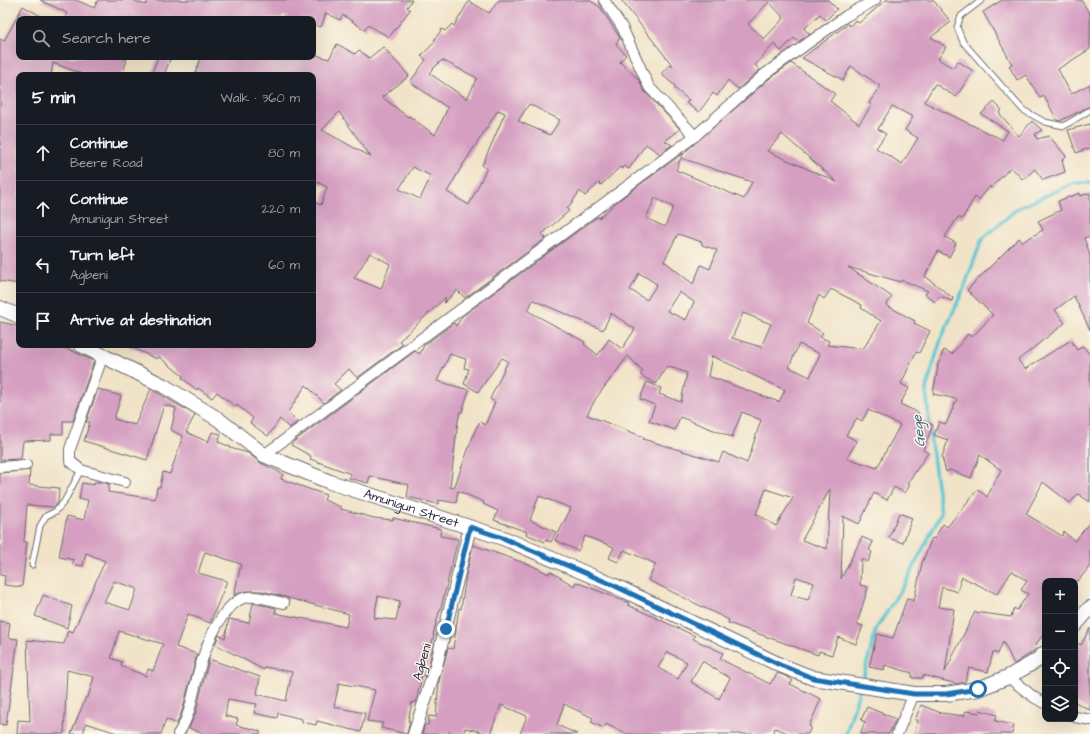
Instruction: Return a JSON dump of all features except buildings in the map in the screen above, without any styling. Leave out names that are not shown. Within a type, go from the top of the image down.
[{"type":"main road","points":[[0,308],[16,315]]},
{"type":"main road","name":"Amunigun Street","points":[[88,348],[164,386],[218,419],[264,455],[330,482],[503,538],[613,585],[780,665],[813,678],[914,694],[946,694],[978,689],[1008,677],[1036,661],[1042,656]]},
{"type":"main road","points":[[1078,622],[1090,609]]},
{"type":"street","points":[[604,0],[622,27],[649,87],[695,136]]},
{"type":"street","points":[[264,455],[695,136],[765,74],[846,16],[874,0]]},
{"type":"street","points":[[103,355],[70,449],[70,461],[81,470],[125,482]]},
{"type":"street","points":[[0,467],[26,465]]},
{"type":"street","name":"Agbeni","points":[[414,734],[438,658],[470,527]]},
{"type":"street","points":[[178,734],[192,703],[199,668],[209,642],[227,609],[238,599],[249,596],[284,604]]},
{"type":"street","points":[[1008,677],[1035,698],[1042,702]]},
{"type":"street","points":[[897,734],[914,694]]},
{"type":"street","points":[[1078,718],[1090,720]]},
{"type":"lane","points":[[982,0],[961,16],[957,28],[963,42],[1023,110],[1044,122],[1064,126],[1090,110]]},
{"type":"lane","points":[[32,565],[40,526],[46,516],[56,511],[64,502],[81,470]]},
{"type":"waterway","name":"Gege","points":[[862,682],[876,629],[906,582],[941,513],[931,442],[926,389],[941,339],[964,288],[982,239],[1018,208],[1074,183],[1090,183]]},
{"type":"waterway","name":"Gege","points":[[846,734],[860,688]]},
{"type":"route","points":[[446,629],[470,527],[503,538],[613,585],[780,665],[813,678],[914,694],[946,694],[978,689]]}]
